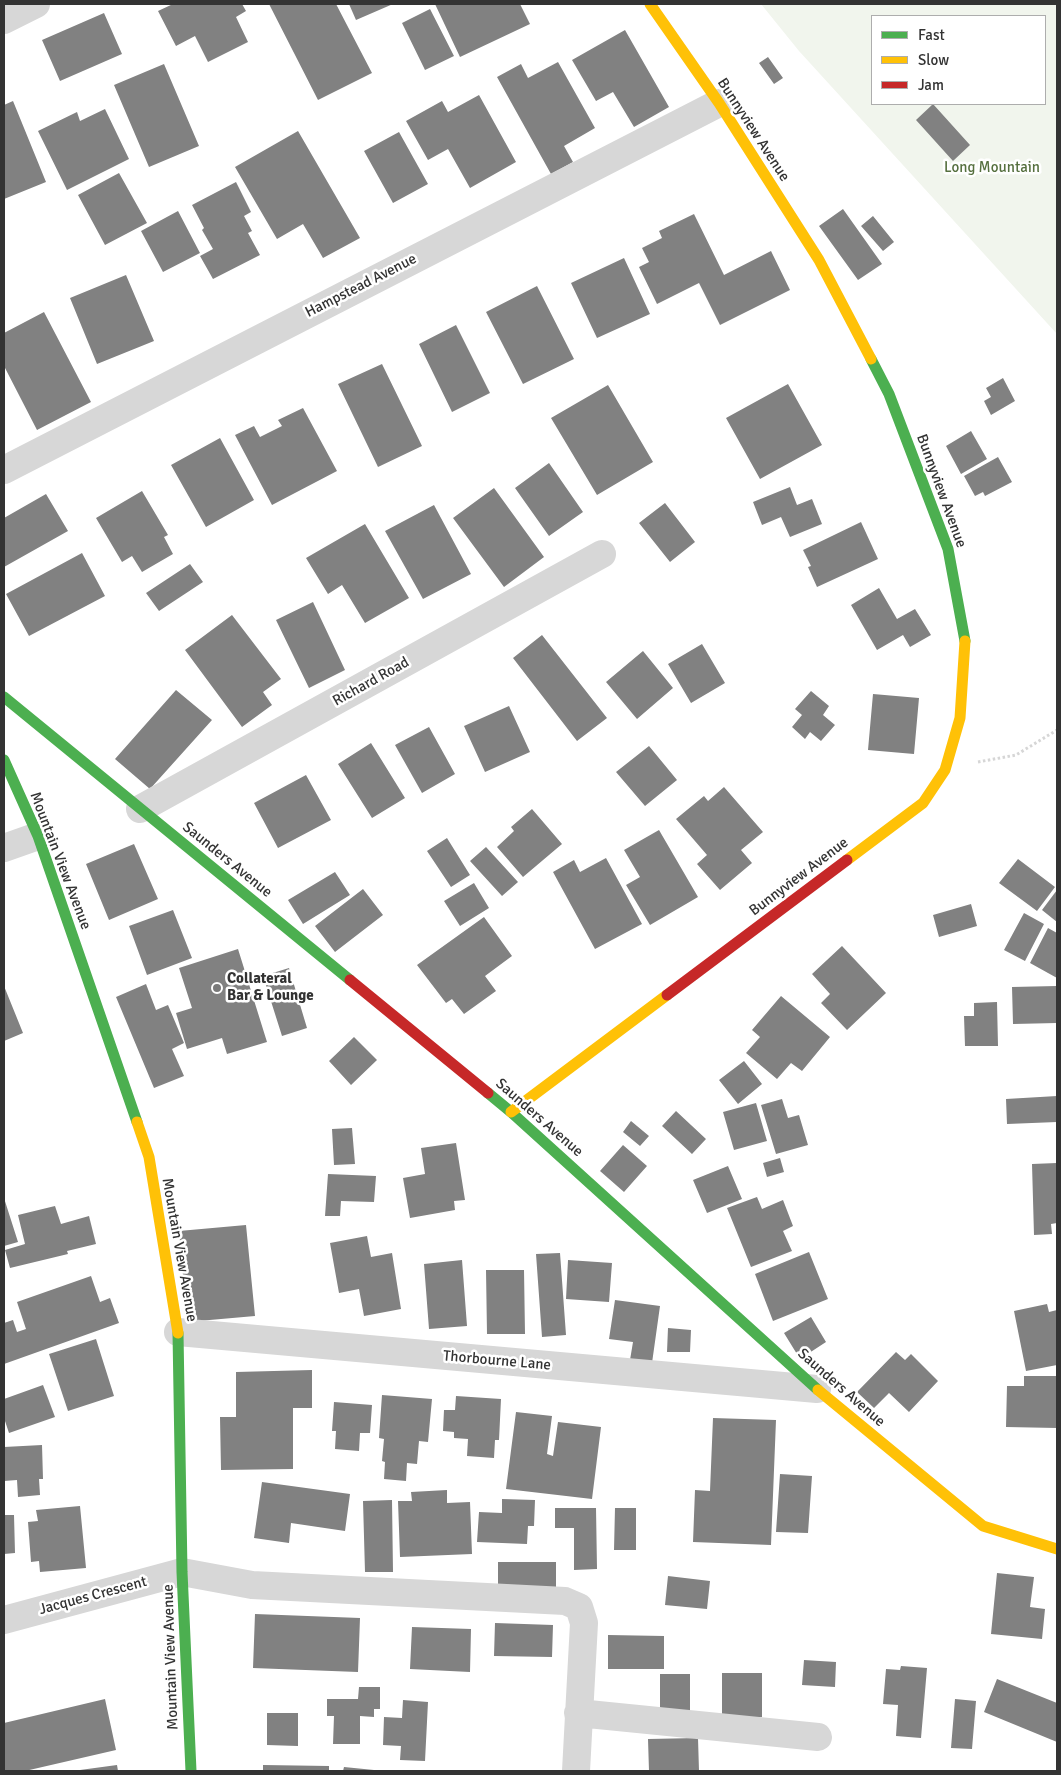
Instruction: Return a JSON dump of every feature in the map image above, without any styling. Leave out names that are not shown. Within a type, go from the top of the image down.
[{"type":"street","points":[[4,20],[36,4]]},
{"type":"street","name":"Bunnyview Avenue","points":[[511,1112],[923,803],[946,767],[960,718],[965,642],[948,549],[889,394],[819,260],[719,103],[650,4]]},
{"type":"street","name":"Hampstead Avenue","points":[[4,470],[719,103]]},
{"type":"street","name":"Richard Road","points":[[140,809],[602,554]]},
{"type":"street","name":"Saunders Avenue","points":[[4,698],[511,1112],[816,1389],[983,1526],[1057,1549]]},
{"type":"street","name":"Mountain View Avenue","points":[[4,760],[38,836],[149,1157],[178,1332],[182,1572],[191,1771]]},
{"type":"street","points":[[4,848],[38,836]]},
{"type":"street","name":"Thorbourne Lane","points":[[178,1332],[816,1389]]},
{"type":"street","points":[[182,1572],[252,1585],[565,1601],[579,1607],[584,1623],[576,1771]]},
{"type":"street","name":"Jacques Crescent","points":[[4,1620],[182,1572]]},
{"type":"street","points":[[578,1713],[818,1737]]},
{"type":"path","points":[[946,767],[1016,755],[1057,730]]},
{"type":"green space","name":"Long Mountain","points":[[761,4],[1057,4],[1057,334],[799,51]]},
{"type":"building","points":[[173,4],[242,4],[246,11],[236,17],[248,42],[208,62],[195,36],[176,46],[158,11]]},
{"type":"building","points":[[269,4],[336,4],[372,73],[318,100]]},
{"type":"building","points":[[349,4],[393,4],[356,20]]},
{"type":"building","points":[[435,4],[520,4],[530,24],[460,57]]},
{"type":"building","points":[[430,9],[454,56],[425,70],[402,23]]},
{"type":"building","points":[[104,13],[122,54],[60,81],[42,40]]},
{"type":"building","points":[[625,30],[669,107],[634,127],[613,92],[596,101],[572,60]]},
{"type":"building","points":[[768,57],[783,78],[774,84],[759,63]]},
{"type":"building","points":[[558,62],[595,128],[564,146],[573,162],[551,174],[497,77],[521,64],[528,78]]},
{"type":"building","points":[[164,64],[199,146],[149,167],[114,85]]},
{"type":"building","points":[[479,95],[516,162],[470,188],[448,149],[428,160],[406,121],[442,101],[448,112]]},
{"type":"building","points":[[13,101],[46,182],[4,199],[4,105]]},
{"type":"building","points":[[934,105],[970,145],[953,161],[916,120]]},
{"type":"building","points":[[105,109],[129,159],[67,190],[38,131],[77,112],[80,121]]},
{"type":"building","points":[[298,131],[360,238],[323,258],[303,224],[277,239],[235,167]]},
{"type":"building","points":[[399,132],[428,184],[393,203],[364,151]]},
{"type":"building","points":[[119,173],[147,223],[105,245],[78,195]]},
{"type":"building","points":[[236,182],[251,212],[244,216],[252,231],[248,233],[260,255],[213,279],[200,256],[213,249],[202,230],[204,228],[192,205]]},
{"type":"building","points":[[843,209],[882,264],[858,280],[819,226]]},
{"type":"building","points":[[178,211],[200,253],[163,272],[141,231]]},
{"type":"building","points":[[694,214],[724,275],[771,251],[790,290],[720,325],[699,283],[657,304],[639,267],[649,262],[642,248],[662,238],[659,231]]},
{"type":"building","points":[[873,216],[894,242],[883,251],[861,226]]},
{"type":"building","points":[[624,258],[650,314],[597,338],[571,283]]},
{"type":"building","points":[[126,275],[154,341],[97,364],[70,298]]},
{"type":"building","points":[[537,286],[574,359],[523,384],[486,312]]},
{"type":"building","points":[[44,312],[91,402],[37,430],[4,366],[4,333]]},
{"type":"building","points":[[456,325],[490,393],[452,412],[419,344]]},
{"type":"building","points":[[382,364],[422,446],[378,467],[338,384]]},
{"type":"building","points":[[1003,378],[1015,401],[991,415],[984,401],[991,397],[986,388]]},
{"type":"building","points":[[788,384],[822,445],[760,479],[726,418]]},
{"type":"building","points":[[608,385],[653,462],[597,495],[551,418]]},
{"type":"building","points":[[303,408],[337,471],[272,505],[235,435],[254,426],[260,437],[282,426],[278,420]]},
{"type":"building","points":[[971,431],[987,459],[961,474],[946,446]]},
{"type":"building","points":[[220,438],[254,500],[206,527],[171,465]]},
{"type":"building","points":[[998,457],[1012,482],[985,496],[983,492],[975,496],[964,476]]},
{"type":"building","points":[[549,463],[583,512],[549,536],[515,488]]},
{"type":"building","points":[[790,487],[797,505],[812,499],[822,524],[790,537],[781,517],[762,525],[753,502]]},
{"type":"building","points":[[494,488],[544,557],[504,587],[453,518]]},
{"type":"building","points":[[142,491],[168,535],[164,537],[173,554],[142,572],[132,556],[122,562],[96,518]]},
{"type":"building","points":[[46,494],[68,531],[4,567],[4,518]]},
{"type":"building","points":[[665,503],[695,542],[670,562],[639,523]]},
{"type":"building","points":[[434,505],[471,574],[423,599],[385,531]]},
{"type":"building","points":[[861,522],[878,559],[817,587],[808,567],[811,566],[803,550]]},
{"type":"building","points":[[365,524],[409,598],[365,623],[342,585],[328,594],[306,558]]},
{"type":"building","points":[[82,553],[105,596],[29,636],[6,594]]},
{"type":"building","points":[[190,564],[203,582],[159,611],[146,593]]},
{"type":"building","points":[[879,588],[897,619],[915,609],[931,635],[910,647],[903,635],[877,650],[851,605]]},
{"type":"building","points":[[313,602],[345,670],[309,688],[276,620]]},
{"type":"building","points":[[232,615],[281,679],[263,692],[272,705],[242,727],[185,650]]},
{"type":"building","points":[[542,635],[607,718],[577,741],[513,658]]},
{"type":"building","points":[[702,644],[725,683],[691,703],[668,664]]},
{"type":"building","points":[[643,651],[673,688],[637,719],[606,682]]},
{"type":"building","points":[[176,690],[212,720],[150,789],[115,759]]},
{"type":"building","points":[[811,691],[829,706],[823,715],[835,725],[821,741],[810,732],[805,739],[792,727],[802,715],[795,709]]},
{"type":"building","points":[[873,694],[919,698],[914,754],[868,750]]},
{"type":"building","points":[[509,706],[530,752],[485,772],[464,726]]},
{"type":"building","points":[[429,727],[455,774],[422,793],[395,745]]},
{"type":"building","points":[[371,743],[405,798],[372,818],[338,764]]},
{"type":"building","points":[[649,746],[677,780],[645,806],[616,772]]},
{"type":"building","points":[[306,775],[331,820],[278,848],[254,803]]},
{"type":"building","points":[[724,787],[763,832],[741,850],[752,863],[720,890],[697,864],[707,855],[676,819],[704,796],[708,801]]},
{"type":"building","points":[[532,809],[562,844],[523,877],[497,847],[514,831],[511,827]]},
{"type":"building","points":[[659,830],[698,897],[650,925],[626,885],[640,877],[624,850]]},
{"type":"building","points":[[447,838],[470,875],[451,887],[427,851]]},
{"type":"building","points":[[134,844],[158,899],[109,920],[86,864]]},
{"type":"building","points":[[486,847],[518,882],[502,896],[470,861]]},
{"type":"building","points":[[606,858],[642,924],[595,949],[553,872],[574,860],[580,872]]},
{"type":"building","points":[[1018,859],[1055,887],[1037,911],[999,883]]},
{"type":"building","points":[[335,872],[350,895],[303,924],[288,900]]},
{"type":"building","points":[[474,883],[489,908],[460,926],[444,901]]},
{"type":"building","points":[[363,889],[383,915],[335,952],[315,926]]},
{"type":"building","points":[[1057,890],[1057,922],[1042,910]]},
{"type":"building","points":[[971,904],[977,926],[939,937],[933,915]]},
{"type":"building","points":[[173,910],[192,958],[147,975],[129,926]]},
{"type":"building","points":[[1024,913],[1044,924],[1025,961],[1004,950]]},
{"type":"building","points":[[484,917],[512,956],[485,976],[496,991],[464,1014],[452,999],[446,1003],[417,965]]},
{"type":"building","points":[[1048,928],[1057,933],[1057,978],[1030,963]]},
{"type":"building","points":[[842,946],[886,993],[847,1030],[821,1003],[830,994],[812,974]]},
{"type":"building","name":"Collateral Bar & Lounge","points":[[238,949],[267,1042],[227,1054],[222,1038],[187,1049],[176,1013],[192,1008],[179,968]]},
{"type":"building","points":[[289,968],[307,1028],[282,1036],[263,976]]},
{"type":"building","points":[[146,984],[156,1010],[168,1005],[184,1043],[172,1049],[184,1076],[154,1088],[116,997]]},
{"type":"building","points":[[4,986],[23,1033],[4,1041]]},
{"type":"building","points":[[1057,986],[1057,1023],[1013,1024],[1012,987]]},
{"type":"building","points":[[781,996],[830,1037],[802,1071],[791,1063],[777,1079],[746,1053],[760,1037],[752,1030]]},
{"type":"building","points":[[997,1002],[998,1046],[965,1046],[964,1016],[974,1016],[974,1003]]},
{"type":"building","points":[[354,1037],[377,1060],[351,1085],[329,1061]]},
{"type":"building","points":[[744,1061],[762,1084],[738,1104],[719,1080]]},
{"type":"building","points":[[1057,1096],[1057,1122],[1007,1124],[1006,1099]]},
{"type":"building","points":[[782,1099],[788,1118],[799,1115],[808,1145],[776,1154],[761,1105]]},
{"type":"building","points":[[756,1103],[767,1141],[734,1150],[723,1112]]},
{"type":"building","points":[[676,1111],[706,1139],[692,1154],[662,1126]]},
{"type":"building","points":[[631,1121],[649,1136],[640,1146],[623,1132]]},
{"type":"building","points":[[352,1128],[355,1164],[334,1165],[332,1129]]},
{"type":"building","points":[[456,1143],[465,1200],[454,1201],[455,1210],[410,1218],[403,1178],[425,1174],[421,1148]]},
{"type":"building","points":[[623,1145],[647,1166],[624,1192],[600,1171]]},
{"type":"building","points":[[780,1158],[784,1172],[767,1177],[763,1163]]},
{"type":"building","points":[[1057,1163],[1057,1223],[1051,1224],[1052,1234],[1034,1235],[1032,1164]]},
{"type":"building","points":[[728,1166],[742,1199],[707,1213],[693,1180]]},
{"type":"building","points":[[328,1174],[376,1176],[374,1202],[341,1201],[340,1216],[325,1216]]},
{"type":"building","points":[[757,1197],[762,1209],[783,1200],[793,1226],[783,1231],[792,1251],[751,1267],[727,1208]]},
{"type":"building","points":[[4,1198],[18,1242],[4,1246]]},
{"type":"building","points":[[55,1206],[61,1224],[89,1216],[96,1244],[67,1251],[68,1254],[10,1268],[5,1250],[25,1244],[18,1215]]},
{"type":"building","points":[[246,1225],[255,1316],[187,1322],[179,1231]]},
{"type":"building","points":[[367,1236],[371,1257],[392,1253],[401,1309],[364,1316],[359,1289],[339,1293],[330,1243]]},
{"type":"building","points":[[809,1252],[828,1299],[773,1321],[755,1274]]},
{"type":"building","points":[[560,1253],[566,1335],[542,1337],[536,1254]]},
{"type":"building","points":[[462,1260],[467,1326],[429,1329],[424,1264]]},
{"type":"building","points":[[568,1260],[612,1263],[609,1302],[566,1299]]},
{"type":"building","points":[[486,1270],[524,1270],[525,1334],[487,1334]]},
{"type":"building","points":[[91,1276],[100,1302],[110,1298],[119,1323],[4,1364],[4,1323],[13,1320],[17,1332],[26,1329],[17,1302]]},
{"type":"building","points":[[615,1300],[660,1306],[652,1363],[630,1360],[633,1342],[609,1339]]},
{"type":"building","points":[[1047,1304],[1049,1312],[1057,1310],[1057,1365],[1026,1371],[1014,1311]]},
{"type":"building","points":[[811,1317],[826,1342],[800,1359],[784,1333]]},
{"type":"building","points":[[668,1328],[691,1330],[690,1352],[667,1352]]},
{"type":"building","points":[[96,1339],[114,1396],[68,1411],[49,1354]]},
{"type":"building","points":[[896,1352],[905,1360],[911,1354],[938,1381],[909,1412],[889,1393],[874,1408],[857,1392]]},
{"type":"building","points":[[312,1370],[312,1408],[293,1408],[293,1469],[221,1470],[220,1417],[236,1417],[236,1372]]},
{"type":"building","points":[[1024,1376],[1057,1376],[1057,1428],[1006,1427],[1007,1386],[1024,1386]]},
{"type":"building","points":[[43,1385],[55,1417],[9,1433],[4,1418],[4,1399]]},
{"type":"building","points":[[382,1395],[432,1399],[428,1442],[419,1441],[417,1464],[407,1463],[406,1481],[384,1479],[385,1462],[382,1461],[384,1439],[379,1438]]},
{"type":"building","points":[[456,1396],[501,1399],[499,1440],[495,1440],[494,1458],[467,1456],[468,1439],[454,1438],[454,1432],[443,1431],[444,1410],[455,1410]]},
{"type":"building","points":[[334,1402],[372,1405],[370,1433],[360,1433],[359,1451],[335,1449],[336,1431],[332,1431]]},
{"type":"building","points":[[516,1412],[552,1416],[547,1454],[553,1456],[558,1422],[601,1427],[592,1499],[506,1489]]},
{"type":"building","points":[[713,1418],[776,1420],[771,1545],[693,1542],[695,1490],[710,1491]]},
{"type":"building","points":[[42,1445],[43,1479],[39,1479],[40,1495],[18,1497],[17,1480],[4,1481],[4,1447]]},
{"type":"building","points":[[780,1474],[812,1476],[808,1533],[776,1532]]},
{"type":"building","points":[[262,1482],[350,1494],[345,1531],[291,1523],[289,1543],[254,1538]]},
{"type":"building","points":[[447,1490],[447,1503],[470,1502],[472,1554],[400,1557],[398,1501],[412,1501],[411,1492]]},
{"type":"building","points":[[502,1499],[535,1500],[534,1526],[528,1526],[527,1544],[477,1542],[479,1512],[502,1513]]},
{"type":"building","points":[[392,1500],[393,1572],[365,1572],[363,1501]]},
{"type":"building","points":[[80,1506],[86,1568],[40,1572],[39,1561],[31,1562],[28,1522],[38,1521],[36,1510]]},
{"type":"building","points":[[555,1508],[596,1508],[597,1569],[574,1570],[574,1528],[555,1528]]},
{"type":"building","points":[[615,1508],[636,1508],[636,1550],[614,1550]]},
{"type":"building","points":[[4,1515],[14,1515],[15,1553],[4,1554]]},
{"type":"building","points":[[498,1562],[556,1562],[556,1594],[498,1593]]},
{"type":"building","points":[[997,1573],[1034,1577],[1030,1607],[1045,1609],[1042,1639],[991,1634]]},
{"type":"building","points":[[668,1576],[710,1581],[707,1609],[665,1605]]},
{"type":"building","points":[[255,1614],[360,1618],[358,1672],[253,1668]]},
{"type":"building","points":[[495,1623],[553,1625],[552,1657],[494,1656]]},
{"type":"building","points":[[412,1627],[471,1629],[470,1672],[410,1669]]},
{"type":"building","points":[[608,1635],[664,1636],[664,1669],[608,1669]]},
{"type":"building","points":[[804,1660],[836,1662],[835,1687],[802,1685]]},
{"type":"building","points":[[901,1666],[927,1668],[921,1738],[896,1736],[898,1705],[883,1704],[886,1669],[900,1670]]},
{"type":"building","points":[[722,1673],[762,1673],[762,1717],[722,1717]]},
{"type":"building","points":[[660,1674],[690,1674],[690,1712],[660,1712]]},
{"type":"building","points":[[997,1679],[1057,1703],[1057,1742],[984,1712]]},
{"type":"building","points":[[359,1687],[380,1687],[380,1709],[374,1709],[374,1717],[360,1716],[360,1744],[333,1744],[334,1716],[327,1716],[327,1699],[358,1699]]},
{"type":"building","points":[[105,1699],[116,1750],[25,1771],[4,1771],[4,1723]]},
{"type":"building","points":[[955,1699],[976,1701],[972,1749],[951,1748]]},
{"type":"building","points":[[403,1700],[428,1702],[425,1761],[400,1760],[401,1746],[383,1745],[384,1717],[402,1718]]},
{"type":"building","points":[[267,1713],[298,1713],[298,1746],[267,1745]]},
{"type":"building","points":[[698,1738],[699,1771],[649,1771],[648,1739]]},
{"type":"building","points":[[117,1765],[118,1771],[80,1771],[80,1770]]},
{"type":"building","points":[[263,1765],[329,1766],[329,1771],[263,1771]]},
{"type":"building","points":[[344,1767],[374,1770],[374,1771],[343,1771]]},
{"type":"traffic: fast","points":[[871,359],[889,394],[948,549],[965,641]]},
{"type":"traffic: fast","points":[[4,697],[350,980]]},
{"type":"traffic: fast","points":[[4,760],[38,836],[137,1122]]},
{"type":"traffic: fast","points":[[488,1093],[818,1390]]},
{"type":"traffic: fast","points":[[178,1333],[182,1572],[191,1771]]},
{"type":"traffic: slow","points":[[650,4],[719,103],[819,260],[871,359]]},
{"type":"traffic: slow","points":[[847,860],[923,803],[945,770],[960,718],[965,641]]},
{"type":"traffic: slow","points":[[511,1112],[667,995]]},
{"type":"traffic: slow","points":[[137,1122],[149,1157],[178,1333]]},
{"type":"traffic: slow","points":[[818,1390],[983,1526],[1057,1549]]},
{"type":"traffic: jam","points":[[667,995],[847,860]]},
{"type":"traffic: jam","points":[[350,980],[488,1093]]},
{"type":"place","name":"Collateral Bar & Lounge","points":[[217,988]]}]
